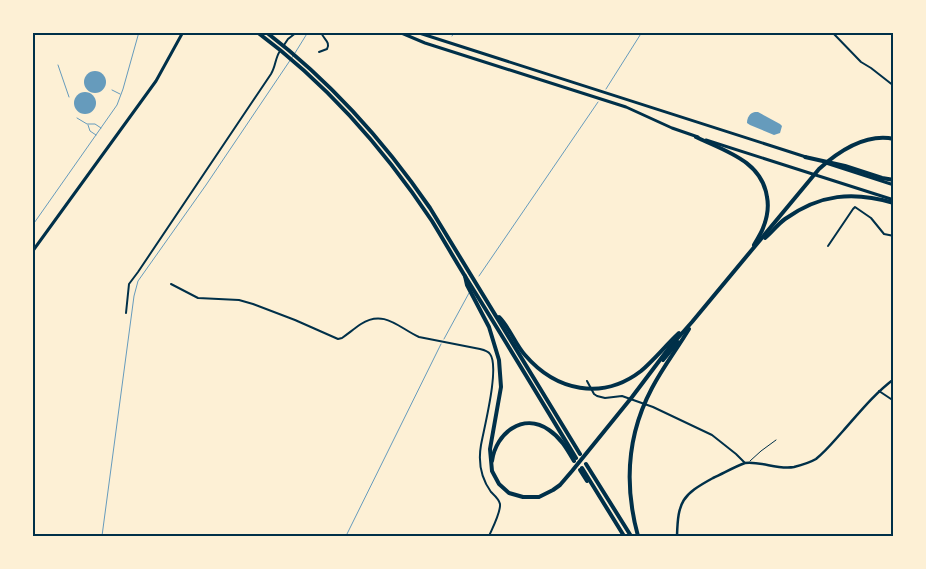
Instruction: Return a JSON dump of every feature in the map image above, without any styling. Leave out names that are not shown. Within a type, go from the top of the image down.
[{"type":"highway","points":[[257,32],[303,70],[355,121],[383,154],[432,222],[575,459],[562,442],[544,427],[521,424],[510,429],[497,443],[493,455],[492,471]]},
{"type":"highway","points":[[266,32],[306,66],[356,114],[392,155],[430,208],[580,454]]},
{"type":"highway","points":[[696,137],[743,160],[758,173],[763,182],[766,190],[768,211],[764,228],[749,254]]},
{"type":"highway","points":[[465,276],[467,285],[489,327],[499,360],[500,388],[490,449],[492,471],[498,484],[516,496],[531,498],[546,494],[553,490],[572,471],[669,348],[807,182],[830,159],[848,148],[864,141],[881,138],[894,139]]},
{"type":"highway","points":[[805,157],[894,180]]},
{"type":"highway","points":[[749,254],[784,220],[804,207],[827,198],[846,196],[875,198],[894,202]]},
{"type":"highway","points":[[495,313],[503,321],[524,354],[542,372],[565,384],[592,389],[614,385],[632,377],[692,322]]},
{"type":"highway","points":[[638,536],[630,495],[630,467],[633,440],[645,404],[661,373],[692,322]]},
{"type":"highway","points":[[586,464],[630,536]]},
{"type":"highway","points":[[581,469],[624,536]]},
{"type":"main road","points":[[32,252],[156,81],[183,32]]},
{"type":"main road","points":[[400,32],[416,40],[626,107],[696,137],[894,202]]},
{"type":"main road","points":[[416,32],[894,185]]},
{"type":"street","points":[[126,313],[130,282],[271,74],[278,53],[287,40],[296,32]]},
{"type":"street","points":[[319,52],[327,49],[329,46],[320,32]]},
{"type":"street","points":[[832,32],[861,62],[894,86]]},
{"type":"street","points":[[828,246],[855,207],[871,218],[884,234],[894,236]]},
{"type":"street","points":[[171,284],[198,298],[246,302],[295,320],[338,339],[362,323],[380,318],[390,320],[419,337],[480,349],[489,353],[492,360],[492,385],[481,446],[480,463],[487,486],[498,500],[500,506],[489,536]]},
{"type":"street","points":[[677,536],[680,509],[684,499],[690,492],[703,483],[745,463],[750,462],[787,468],[814,460],[829,447],[879,391],[894,378]]},
{"type":"street","points":[[587,380],[588,385],[597,396],[605,398],[622,396],[653,407],[712,435],[745,463]]},
{"type":"street","points":[[879,391],[894,400]]},
{"type":"lane","points":[[750,462],[776,440]]},
{"type":"water","points":[[95,71],[103,74],[106,82],[103,90],[95,93],[87,90],[84,82],[87,74]]},
{"type":"water","points":[[85,92],[93,95],[96,103],[93,111],[85,114],[77,111],[74,103],[77,95]]},
{"type":"water","points":[[755,112],[780,124],[782,126],[780,133],[774,135],[747,123],[749,116]]},
{"type":"waterway","points":[[32,226],[117,105],[139,32]]},
{"type":"waterway","points":[[295,53],[308,32]]},
{"type":"waterway","points":[[452,36],[455,32]]},
{"type":"waterway","points":[[606,89],[642,32]]},
{"type":"waterway","points":[[102,536],[134,296],[138,281],[206,185],[293,56]]},
{"type":"waterway","points":[[58,65],[69,97]]},
{"type":"waterway","points":[[112,90],[120,94]]},
{"type":"waterway","points":[[479,276],[598,102]]},
{"type":"waterway","points":[[77,118],[87,124],[95,124],[101,128]]},
{"type":"waterway","points":[[88,125],[90,131],[96,135]]},
{"type":"waterway","points":[[444,339],[469,293]]},
{"type":"waterway","points":[[346,536],[441,344]]}]
